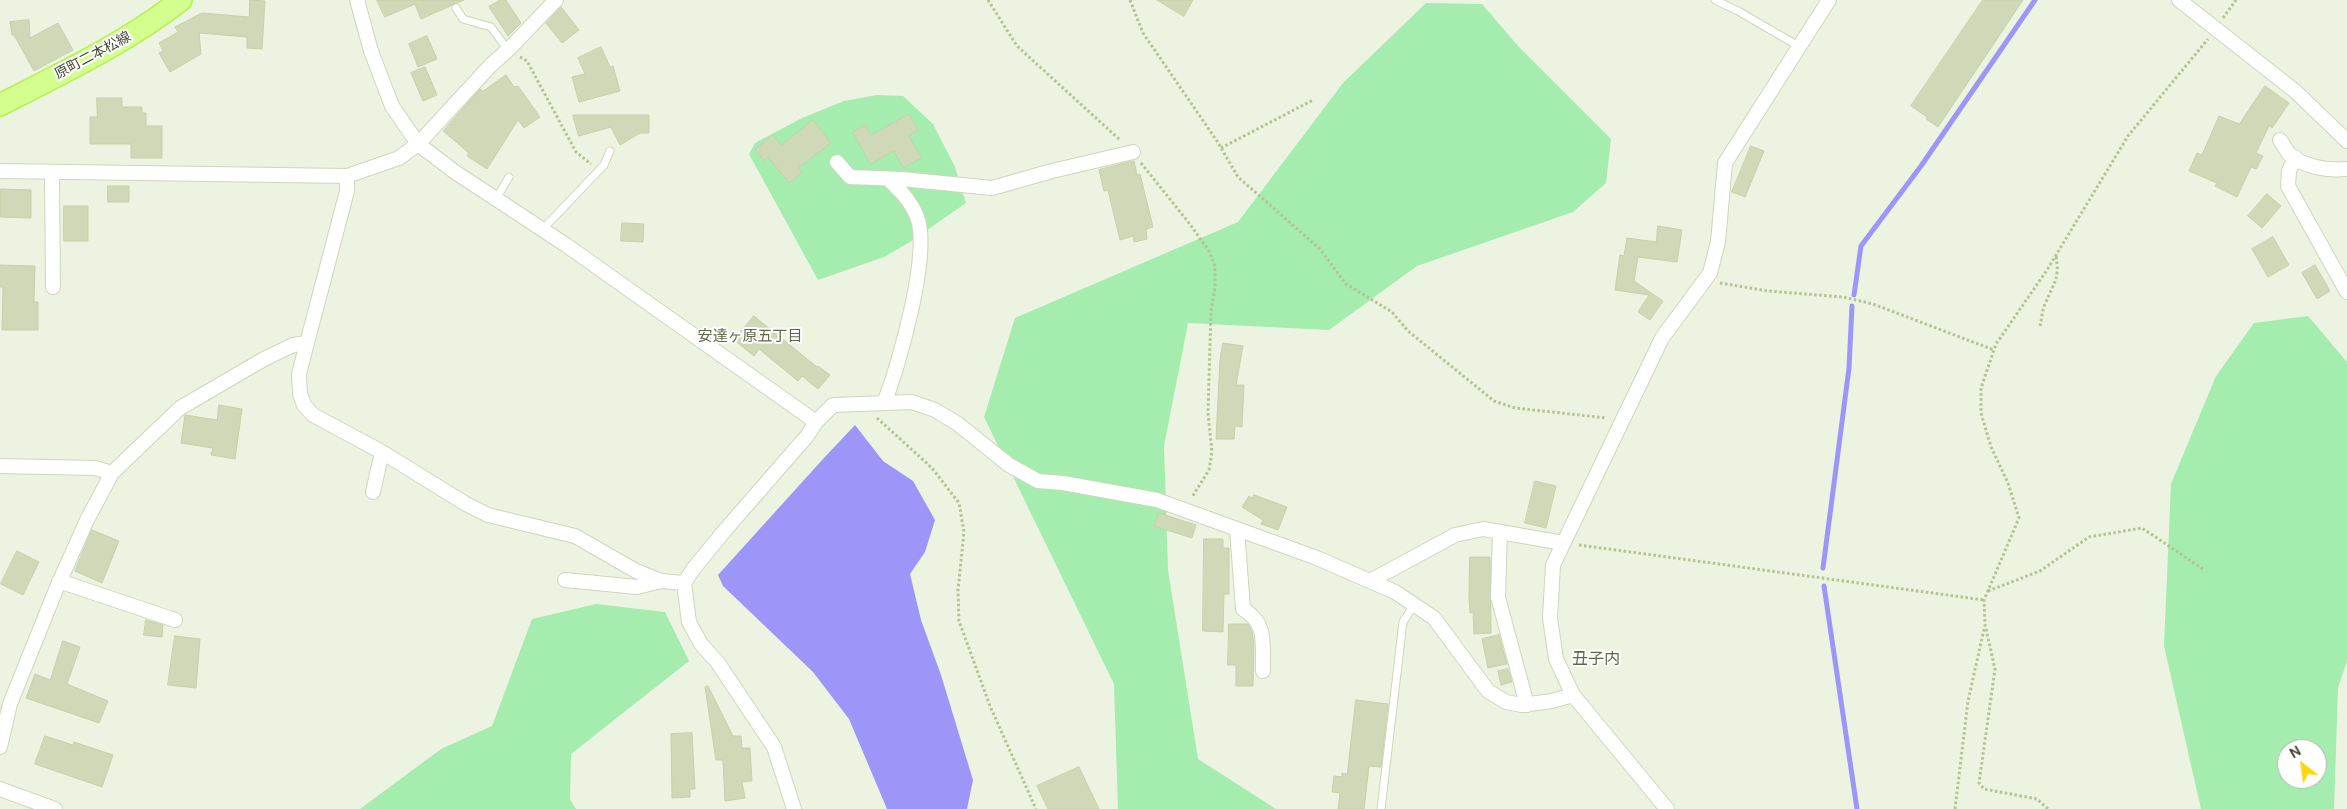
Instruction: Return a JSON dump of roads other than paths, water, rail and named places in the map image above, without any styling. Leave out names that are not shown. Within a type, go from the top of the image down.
[{"type":"main road","name":"原町二本松線","points":[[0,105],[122,41],[154,21],[182,0]]},
{"type":"street","points":[[357,0],[370,51],[392,106],[418,144],[455,172],[542,230],[816,422]]},
{"type":"street","points":[[0,170],[52,173],[346,176],[398,158],[418,144],[490,66],[556,0]]},
{"type":"street","points":[[1667,809],[1573,695],[1556,659],[1550,618],[1553,565],[1662,338],[1710,273],[1718,242],[1725,162],[1800,48],[1809,29],[1830,0]]},
{"type":"street","points":[[2179,0],[2295,91],[2347,141]]},
{"type":"street","points":[[2280,140],[2290,154],[2314,166],[2332,170],[2347,169]]},
{"type":"street","points":[[838,162],[850,177],[887,178],[992,188],[1052,171],[1133,152]]},
{"type":"street","points":[[2295,157],[2289,171],[2288,186],[2347,292]]},
{"type":"street","points":[[52,173],[53,287]]},
{"type":"street","points":[[346,176],[347,191],[298,374],[300,394],[304,405],[313,416],[382,452],[488,516],[575,536],[636,571],[661,581],[684,583]]},
{"type":"street","points":[[884,402],[894,380],[902,348],[921,261],[922,245],[918,217],[905,195],[887,178]]},
{"type":"street","points":[[0,747],[11,702],[59,581],[99,494],[112,473],[180,408],[264,359],[293,345],[307,342]]},
{"type":"street","points":[[794,809],[774,747],[718,663],[701,644],[689,622],[684,583],[726,529],[807,436],[816,422],[833,405],[912,402],[935,410],[958,424],[1009,465],[1038,481],[1063,483],[1157,500],[1317,558],[1395,592],[1434,618],[1488,691],[1506,702],[1527,704],[1552,701],[1573,695]]},
{"type":"street","points":[[373,492],[382,452]]},
{"type":"street","points":[[0,466],[95,468],[112,473]]},
{"type":"street","points":[[1237,529],[1243,609],[1255,616],[1261,626],[1263,671]]},
{"type":"street","points":[[1370,581],[1455,535],[1482,529],[1562,543]]},
{"type":"street","points":[[1500,532],[1498,597],[1527,704]]},
{"type":"street","points":[[565,580],[637,588],[661,581]]},
{"type":"street","points":[[59,581],[175,620]]},
{"type":"street","points":[[0,692],[11,702]]},
{"type":"street","points":[[0,789],[55,809]]},
{"type":"lane","points":[[1715,0],[1738,11],[1800,48]]},
{"type":"lane","points":[[456,8],[463,19],[491,27],[508,50]]},
{"type":"lane","points":[[542,230],[604,166],[610,151]]},
{"type":"lane","points":[[496,199],[509,177]]},
{"type":"lane","points":[[1381,809],[1403,622],[1414,605]]},
{"type":"waterway","points":[[1854,295],[1861,246],[1921,166],[2035,0]]},
{"type":"waterway","points":[[1823,568],[1849,368],[1852,306]]},
{"type":"waterway","points":[[1824,586],[1857,809]]},
{"type":"district","name":"安達ヶ原五丁目","points":[[750,337]]},
{"type":"district","name":"丑子内","points":[[1596,660]]}]
